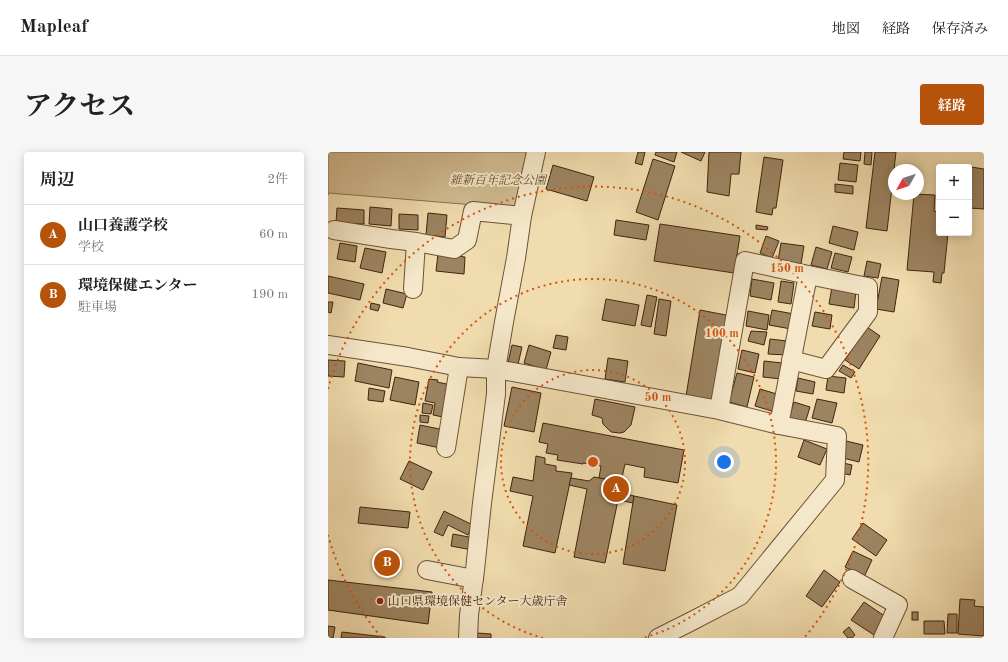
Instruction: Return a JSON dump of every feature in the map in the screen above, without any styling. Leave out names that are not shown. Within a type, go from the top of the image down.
[{"type":"street","points":[[468,638],[469,615],[496,394],[496,369],[522,216],[536,152]]},
{"type":"street","points":[[334,230],[454,249],[467,240],[474,211],[522,216]]},
{"type":"street","points":[[413,289],[416,242]]},
{"type":"street","points":[[719,410],[745,261],[868,287],[868,312],[826,369],[791,360]]},
{"type":"street","points":[[778,424],[808,275]]},
{"type":"street","points":[[328,345],[408,357],[459,367],[496,369],[719,410],[837,436],[834,480],[740,596],[658,638]]},
{"type":"street","points":[[446,448],[459,367]]},
{"type":"street","points":[[426,570],[474,579]]},
{"type":"street","points":[[852,579],[898,605],[883,638]]},
{"type":"green space","name":"維新百年記念公園","points":[[328,152],[530,152],[523,202],[511,208],[329,193],[328,195]]},
{"type":"building","points":[[638,152],[645,152],[642,165],[635,163]]},
{"type":"building","points":[[656,152],[677,152],[674,162],[655,155]]},
{"type":"building","points":[[681,152],[705,152],[701,161]]},
{"type":"building","points":[[709,152],[741,152],[739,174],[731,174],[729,196],[707,192]]},
{"type":"building","points":[[844,152],[861,152],[860,161],[843,159]]},
{"type":"building","points":[[865,152],[872,152],[871,165],[864,164]]},
{"type":"building","points":[[875,152],[896,152],[895,164],[888,164],[888,200],[891,200],[887,231],[866,228]]},
{"type":"building","points":[[764,157],[783,160],[776,208],[773,208],[772,215],[756,212]]},
{"type":"building","points":[[653,159],[675,166],[658,220],[636,212]]},
{"type":"building","points":[[840,163],[858,165],[856,182],[838,180]]},
{"type":"building","points":[[553,165],[594,177],[587,201],[546,189]]},
{"type":"building","points":[[972,167],[984,169],[984,209],[972,208]]},
{"type":"building","points":[[835,184],[853,186],[853,194],[835,192]]},
{"type":"building","points":[[924,194],[935,195],[934,211],[936,211],[936,236],[948,236],[944,273],[942,273],[941,283],[933,282],[934,272],[907,270],[913,200],[924,200]]},
{"type":"building","points":[[370,207],[392,209],[391,226],[369,224]]},
{"type":"building","points":[[337,208],[364,210],[364,224],[336,223]]},
{"type":"building","points":[[428,213],[447,215],[445,237],[426,235]]},
{"type":"building","points":[[399,214],[418,215],[418,230],[399,229]]},
{"type":"building","points":[[616,220],[649,225],[646,240],[614,235]]},
{"type":"building","points":[[660,224],[740,236],[734,273],[654,261]]},
{"type":"building","points":[[756,225],[768,227],[767,230],[756,229]]},
{"type":"building","points":[[833,226],[858,232],[854,250],[829,243]]},
{"type":"building","points":[[766,236],[779,241],[772,258],[760,253]]},
{"type":"building","points":[[340,243],[357,246],[355,262],[337,259]]},
{"type":"building","points":[[781,243],[804,246],[801,264],[778,261]]},
{"type":"building","points":[[816,247],[832,252],[827,269],[811,265]]},
{"type":"building","points":[[365,248],[386,252],[382,273],[360,268]]},
{"type":"building","points":[[835,253],[852,257],[848,272],[831,268]]},
{"type":"building","points":[[438,254],[465,257],[464,274],[436,271]]},
{"type":"building","points":[[867,261],[881,264],[878,278],[864,276]]},
{"type":"building","points":[[328,276],[364,284],[360,300],[328,293]]},
{"type":"building","points":[[882,277],[899,280],[894,312],[876,309]]},
{"type":"building","points":[[752,279],[774,283],[771,300],[750,296]]},
{"type":"building","points":[[781,281],[794,283],[791,304],[778,302]]},
{"type":"building","points":[[832,287],[856,291],[854,308],[829,304]]},
{"type":"building","points":[[386,289],[407,294],[403,308],[383,303]]},
{"type":"building","points":[[647,295],[657,297],[651,327],[641,325]]},
{"type":"building","points":[[606,299],[639,305],[635,326],[602,320]]},
{"type":"building","points":[[659,299],[671,301],[666,336],[654,334]]},
{"type":"building","points":[[328,302],[333,302],[331,313],[328,312]]},
{"type":"building","points":[[371,303],[380,305],[378,311],[370,309]]},
{"type":"building","points":[[700,310],[731,316],[713,400],[686,396]]},
{"type":"building","points":[[772,310],[794,314],[791,329],[769,325]]},
{"type":"building","points":[[748,311],[769,315],[767,330],[746,326]]},
{"type":"building","points":[[815,312],[832,315],[830,329],[812,326]]},
{"type":"building","points":[[867,327],[880,336],[859,369],[845,360]]},
{"type":"building","points":[[751,331],[767,332],[764,345],[748,341]]},
{"type":"building","points":[[556,335],[568,337],[566,350],[553,348]]},
{"type":"building","points":[[770,339],[787,341],[786,355],[768,354]]},
{"type":"building","points":[[512,345],[522,347],[517,369],[507,367]]},
{"type":"building","points":[[529,345],[551,352],[546,370],[524,363]]},
{"type":"building","points":[[742,350],[759,354],[755,373],[738,369]]},
{"type":"building","points":[[608,358],[628,361],[625,382],[605,379]]},
{"type":"building","points":[[328,360],[345,361],[344,377],[328,376]]},
{"type":"building","points":[[764,361],[782,363],[781,379],[763,377]]},
{"type":"building","points":[[358,363],[392,370],[389,388],[355,381]]},
{"type":"building","points":[[843,365],[855,372],[851,378],[839,371]]},
{"type":"building","points":[[737,373],[754,377],[747,407],[729,402]]},
{"type":"building","points":[[828,376],[846,378],[844,393],[826,390]]},
{"type":"building","points":[[395,377],[419,382],[415,405],[390,400]]},
{"type":"building","points":[[798,378],[815,382],[813,394],[796,391]]},
{"type":"building","points":[[429,379],[438,380],[437,382],[451,385],[448,418],[433,415],[435,403],[425,401]]},
{"type":"building","points":[[512,387],[541,393],[534,432],[504,426]]},
{"type":"building","points":[[369,388],[385,391],[383,402],[368,400]]},
{"type":"building","points":[[760,389],[780,395],[775,412],[755,406]]},
{"type":"building","points":[[595,399],[635,407],[631,425],[624,432],[611,432],[603,424],[602,418],[592,415]]},
{"type":"building","points":[[817,399],[837,403],[832,423],[812,418]]},
{"type":"building","points":[[794,402],[810,407],[805,423],[789,418]]},
{"type":"building","points":[[423,403],[433,405],[431,414],[422,413]]},
{"type":"building","points":[[420,415],[429,416],[428,423],[420,422]]},
{"type":"building","points":[[543,423],[684,450],[678,483],[644,477],[645,468],[625,464],[621,482],[599,478],[601,466],[557,460],[558,455],[546,453],[548,444],[539,442]]},
{"type":"building","points":[[420,425],[444,430],[440,448],[417,443]]},
{"type":"building","points":[[804,440],[827,449],[820,465],[798,457]]},
{"type":"building","points":[[846,441],[863,445],[859,462],[843,458]]},
{"type":"building","points":[[536,456],[545,458],[545,464],[556,466],[556,471],[572,473],[555,553],[523,546],[533,496],[510,491],[513,477],[533,481]]},
{"type":"building","points":[[409,461],[432,472],[423,490],[400,479]]},
{"type":"building","points":[[839,462],[852,465],[850,475],[837,472]]},
{"type":"building","points":[[594,477],[621,482],[619,492],[634,496],[633,503],[618,500],[605,563],[574,557],[587,489],[569,485],[571,478],[589,481]]},
{"type":"building","points":[[634,496],[677,505],[665,571],[623,564]]},
{"type":"building","points":[[360,507],[410,512],[408,528],[358,523]]},
{"type":"building","points":[[444,511],[473,525],[468,535],[448,525],[443,536],[434,532]]},
{"type":"building","points":[[863,523],[887,540],[876,556],[852,539]]},
{"type":"building","points":[[453,534],[474,538],[472,550],[451,546]]},
{"type":"building","points":[[853,551],[872,560],[864,577],[845,567]]},
{"type":"building","points":[[824,570],[840,582],[822,607],[806,596]]},
{"type":"building","name":"山口県環境保健センター大歳庁舎","points":[[328,580],[432,592],[428,624],[328,610]]},
{"type":"building","points":[[960,599],[975,600],[974,606],[984,607],[984,636],[958,634]]},
{"type":"building","points":[[864,602],[886,617],[874,635],[851,620]]},
{"type":"building","points":[[912,612],[918,612],[918,620],[912,620]]},
{"type":"building","points":[[948,614],[957,614],[957,633],[947,633]]},
{"type":"building","points":[[924,621],[944,621],[945,634],[924,634]]},
{"type":"building","points":[[328,626],[335,627],[333,638],[328,638]]},
{"type":"building","points":[[849,627],[855,635],[852,638],[848,638],[843,632]]},
{"type":"building","points":[[342,632],[385,637],[385,638],[341,638]]},
{"type":"building","points":[[477,633],[491,634],[491,638],[476,638]]},
{"type":"place","name":"山口養護学校","points":[[616,489]]},
{"type":"place","name":"環境保健エンター","points":[[387,563]]},
{"type":"place","name":"山口県環境保健センター大歳庁舎","points":[[380,601]]}]
